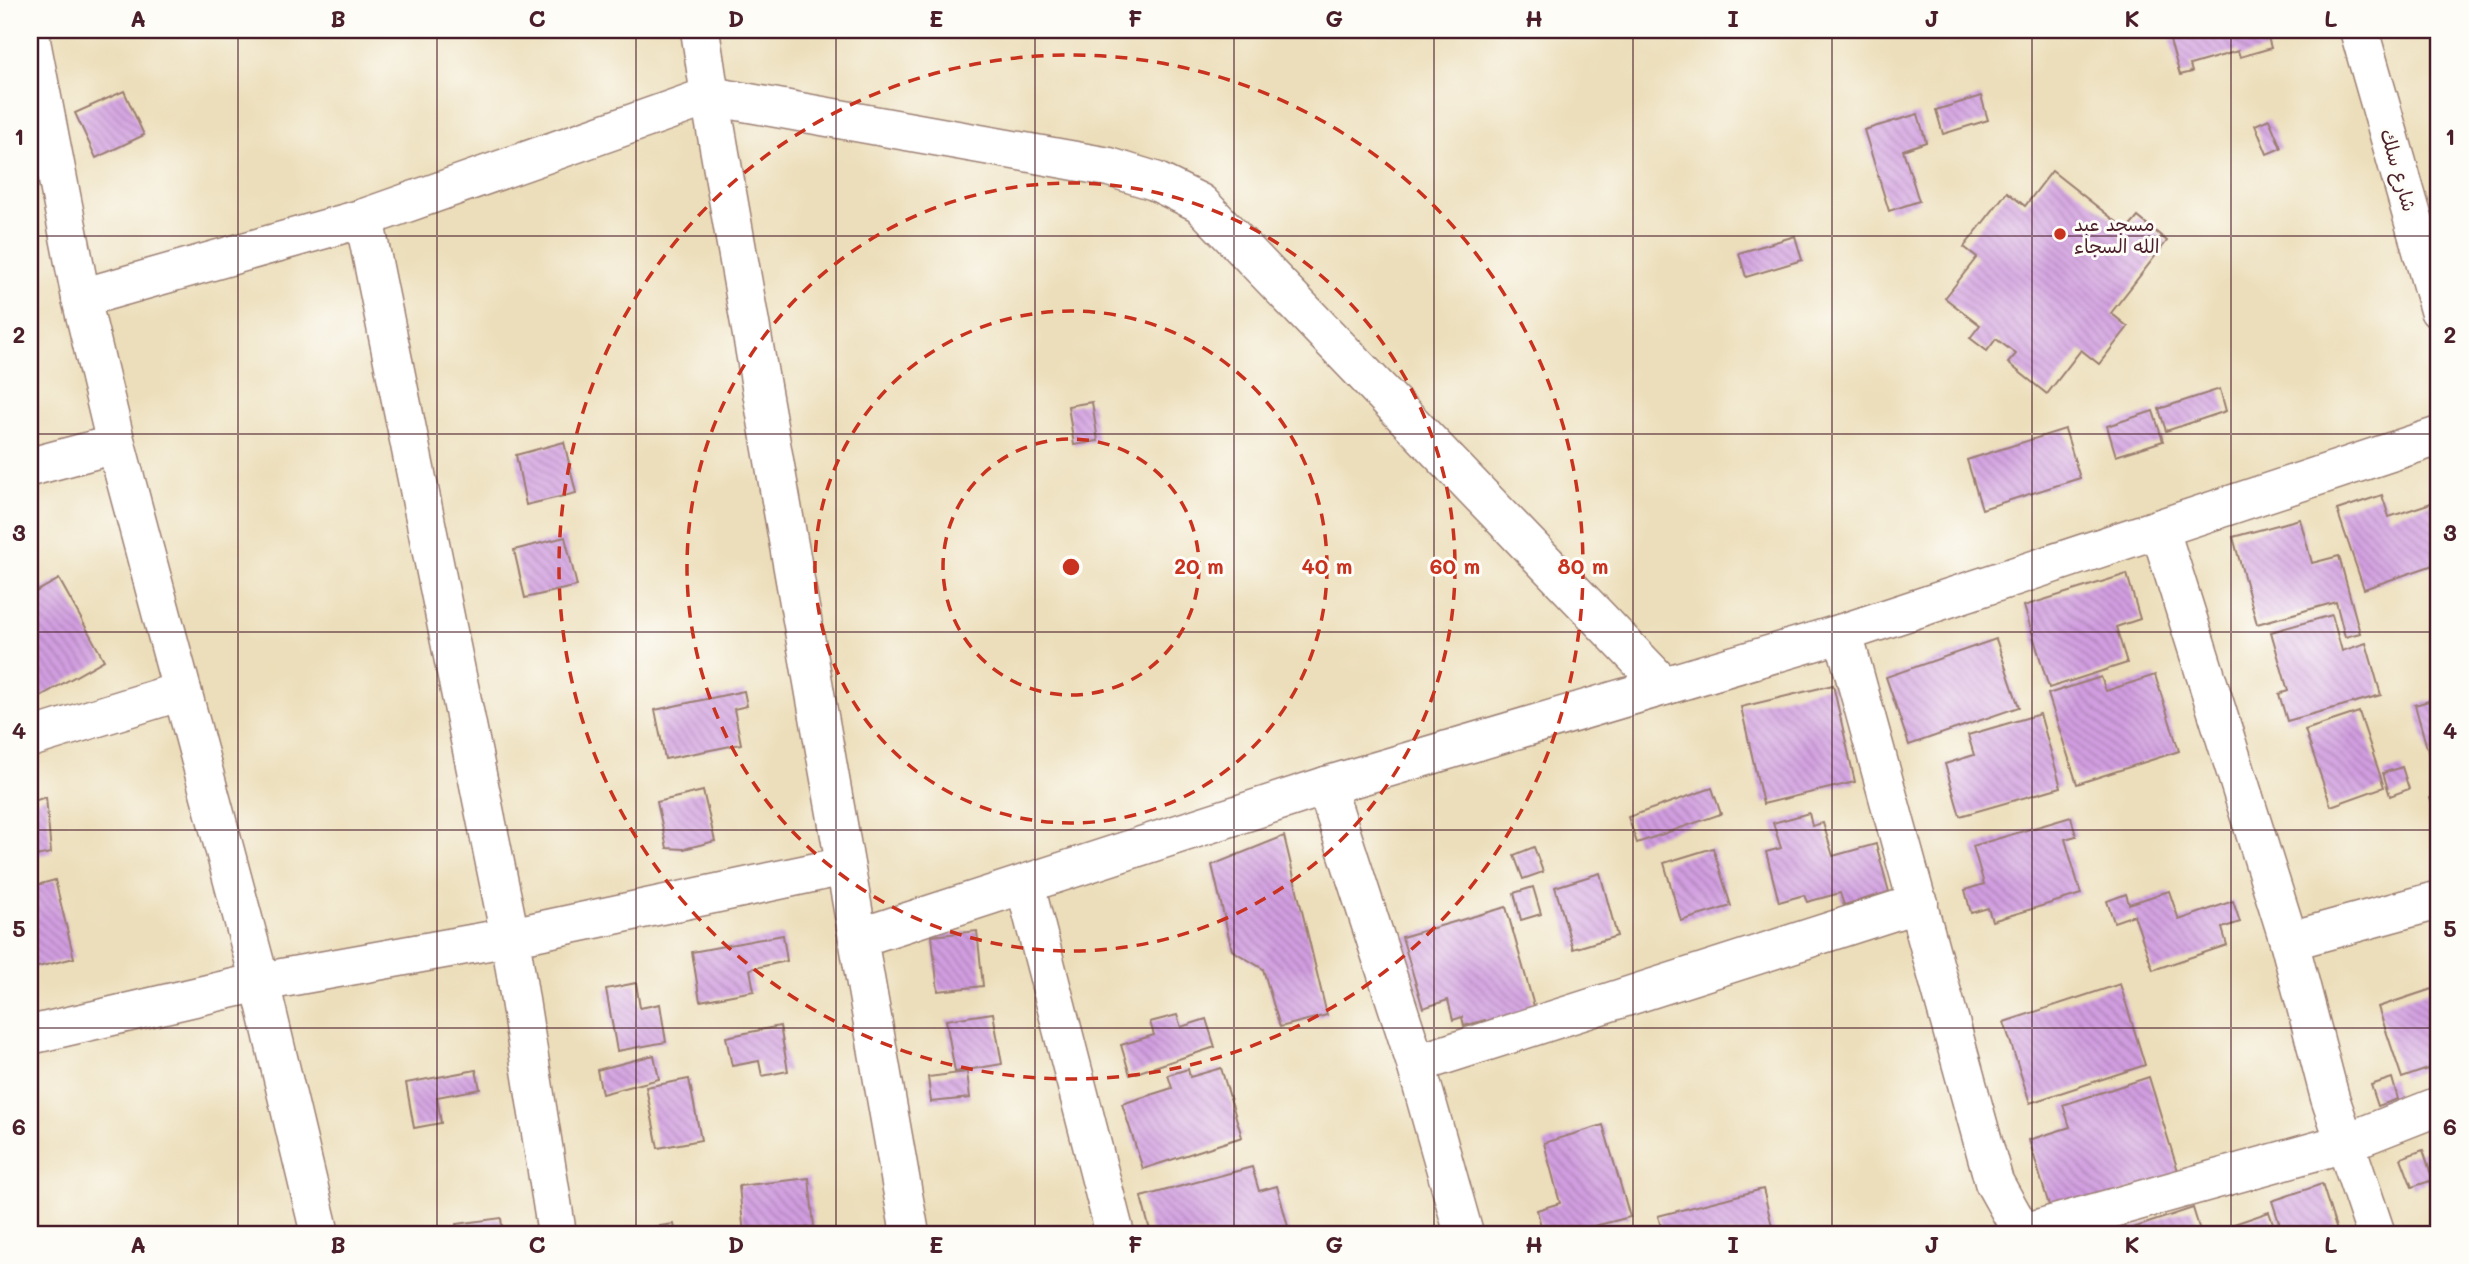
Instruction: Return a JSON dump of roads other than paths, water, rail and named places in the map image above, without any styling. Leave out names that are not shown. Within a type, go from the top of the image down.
[{"type":"street","points":[[700,30],[910,1234]]},
{"type":"street","name":"شارع سلك","points":[[2359,30],[2426,230],[2439,310]]},
{"type":"street","points":[[30,36],[80,298],[116,444],[260,982],[320,1234]]},
{"type":"street","points":[[80,298],[364,218],[710,96],[1109,166],[1155,181],[1200,203],[1664,686]]},
{"type":"street","points":[[364,218],[510,937],[557,1234]]},
{"type":"street","points":[[858,938],[1326,786],[1843,633],[2439,436]]},
{"type":"street","points":[[30,467],[116,444]]},
{"type":"street","points":[[2160,530],[2288,941],[2330,1098],[2376,1234]]},
{"type":"street","points":[[1843,633],[1994,1182],[2023,1234],[2345,1143],[2439,1106]]},
{"type":"street","points":[[30,738],[182,691]]},
{"type":"street","points":[[1326,786],[1416,1064],[1464,1234]]},
{"type":"street","points":[[30,1035],[260,982],[510,937],[845,866]]},
{"type":"street","points":[[1025,885],[1115,1234]]},
{"type":"street","points":[[2288,941],[2439,900]]},
{"type":"street","points":[[1416,1064],[1919,903]]},
{"type":"place","name":"مسجد عبد الله السجاء","points":[[2060,234]]}]
